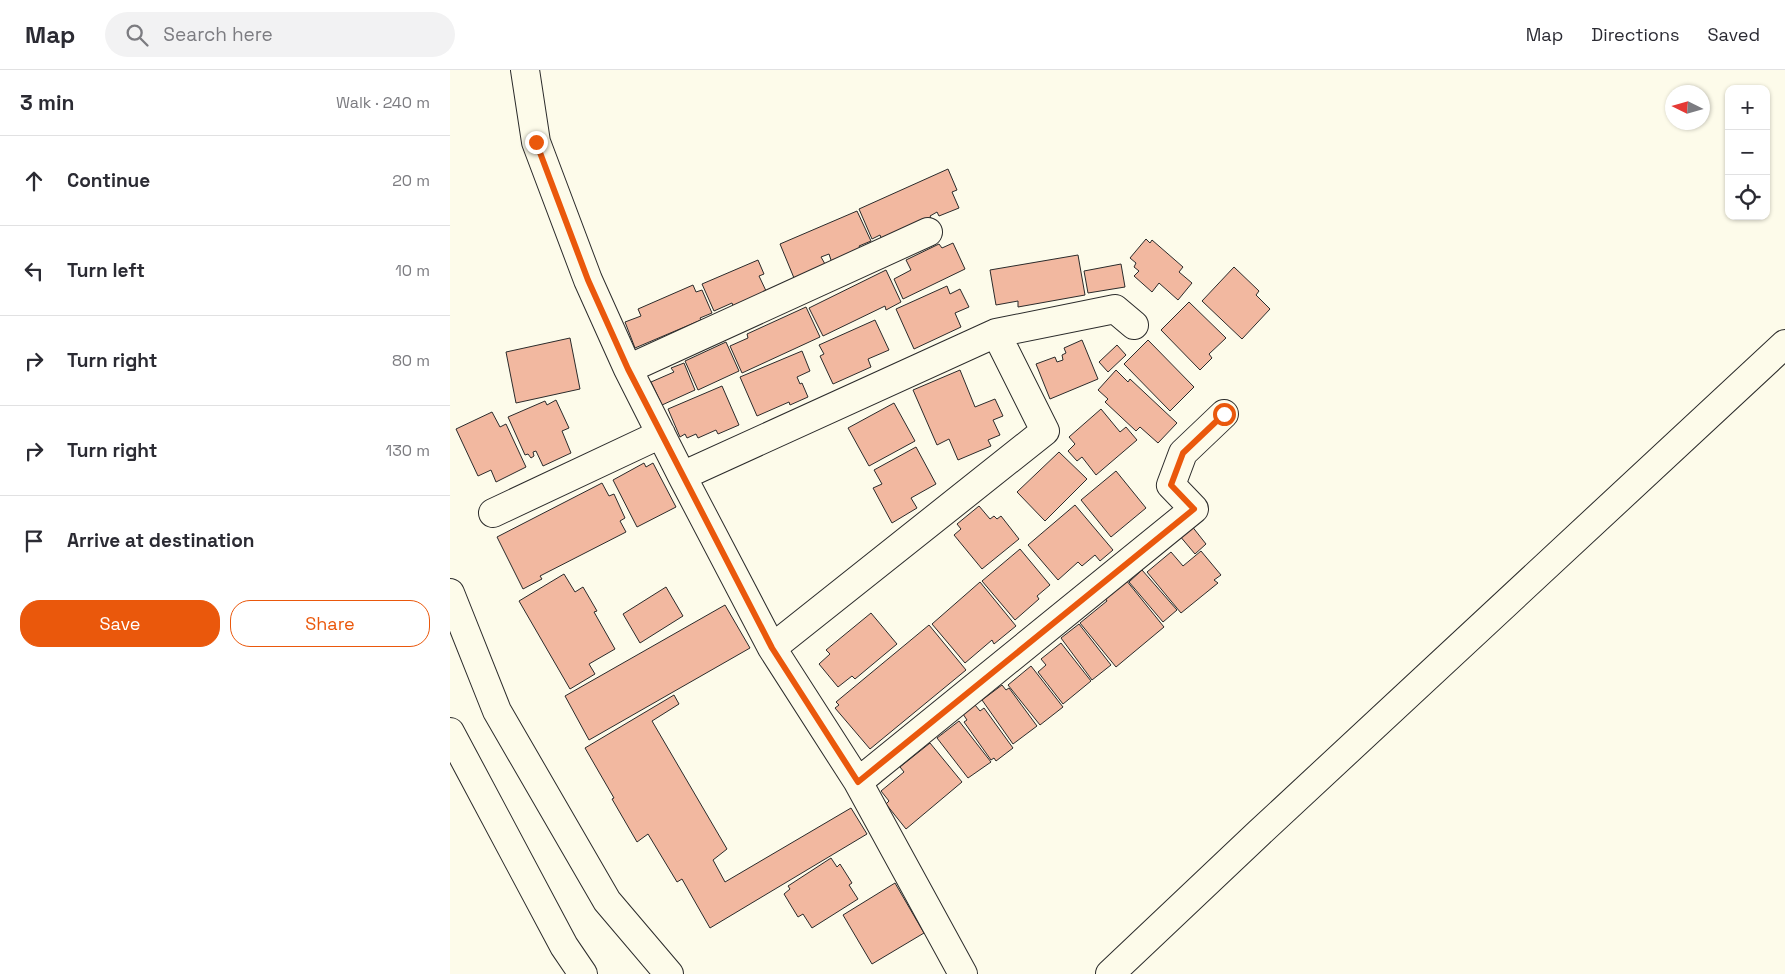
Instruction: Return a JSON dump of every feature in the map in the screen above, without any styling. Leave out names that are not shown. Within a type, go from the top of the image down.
[{"type":"street","points":[[525,70],[536,142],[588,280],[628,369],[772,648],[858,782],[963,974]]},
{"type":"street","points":[[628,369],[928,232]]},
{"type":"street","points":[[682,476],[996,333],[1114,309],[1134,325]]},
{"type":"street","points":[[772,648],[1045,431],[996,333]]},
{"type":"street","points":[[1110,974],[1266,826],[1785,344]]},
{"type":"street","points":[[858,782],[1194,509],[1171,485],[1183,453],[1224,414]]},
{"type":"street","points":[[493,513],[661,434]]},
{"type":"street","points":[[450,593],[497,711],[607,901],[669,974]]},
{"type":"street","points":[[450,732],[564,946],[583,974]]},
{"type":"building","points":[[948,169],[957,190],[952,192],[959,208],[939,216],[937,212],[930,216],[931,218],[882,240],[880,235],[872,239],[859,209]]},
{"type":"building","points":[[857,211],[871,241],[859,246],[861,250],[832,263],[829,254],[821,257],[825,264],[794,278],[780,244]]},
{"type":"building","points":[[1146,239],[1150,243],[1152,240],[1183,267],[1179,272],[1192,283],[1178,300],[1159,283],[1152,292],[1134,276],[1139,271],[1134,267],[1136,263],[1130,258]]},
{"type":"building","points":[[953,243],[965,269],[903,299],[894,279],[911,270],[906,260],[939,244],[942,248]]},
{"type":"building","points":[[1078,255],[1085,295],[1018,307],[1018,301],[996,305],[990,270]]},
{"type":"building","points":[[758,260],[764,274],[759,276],[767,293],[734,308],[732,303],[714,311],[702,284]]},
{"type":"building","points":[[1121,264],[1125,287],[1088,293],[1084,271]]},
{"type":"building","points":[[1234,267],[1259,291],[1256,295],[1270,309],[1242,339],[1202,301]]},
{"type":"building","points":[[886,270],[901,302],[886,310],[885,306],[823,336],[809,308]]},
{"type":"building","points":[[693,285],[696,292],[702,290],[712,313],[700,318],[701,320],[635,348],[625,322],[641,316],[638,309]]},
{"type":"building","points":[[947,286],[950,294],[960,289],[969,307],[955,313],[961,327],[914,349],[896,309]]},
{"type":"building","points":[[1189,302],[1226,338],[1209,354],[1212,358],[1200,370],[1161,330]]},
{"type":"building","points":[[806,307],[820,337],[742,373],[730,346],[748,338],[747,334]]},
{"type":"building","points":[[875,320],[889,350],[868,359],[871,367],[833,384],[820,356],[824,354],[819,345]]},
{"type":"building","points":[[570,338],[580,389],[516,403],[506,352]]},
{"type":"building","points":[[1082,340],[1098,379],[1050,399],[1036,364],[1055,357],[1057,362],[1063,360],[1062,355],[1066,353],[1064,348]]},
{"type":"building","points":[[1148,340],[1194,387],[1170,411],[1124,364]]},
{"type":"building","points":[[726,342],[739,371],[698,390],[685,361]]},
{"type":"building","points":[[1117,345],[1126,355],[1108,372],[1099,362]]},
{"type":"building","points":[[802,351],[810,371],[797,377],[808,397],[790,405],[789,402],[757,416],[740,377]]},
{"type":"building","points":[[684,363],[695,390],[662,405],[651,382],[674,372],[671,368]]},
{"type":"building","points":[[960,370],[975,407],[995,399],[1003,416],[993,420],[1000,435],[988,440],[991,446],[958,460],[949,439],[937,445],[913,390]]},
{"type":"building","points":[[1116,370],[1128,382],[1130,379],[1177,423],[1158,443],[1140,427],[1136,431],[1105,402],[1108,399],[1098,390]]},
{"type":"building","points":[[722,386],[739,425],[718,434],[716,430],[698,438],[696,434],[687,438],[685,434],[680,437],[668,409]]},
{"type":"building","points":[[556,400],[569,428],[562,431],[571,453],[543,466],[536,451],[533,452],[534,456],[531,458],[528,454],[525,455],[508,417],[545,401],[547,405]]},
{"type":"building","points":[[894,403],[915,441],[869,466],[848,428]]},
{"type":"building","points":[[1101,409],[1120,432],[1126,427],[1137,440],[1096,475],[1082,457],[1077,461],[1068,451],[1075,444],[1069,437]]},
{"type":"building","points":[[492,412],[500,427],[506,424],[526,467],[496,482],[491,470],[478,476],[456,429]]},
{"type":"building","points":[[916,447],[936,484],[911,498],[917,508],[892,523],[873,488],[882,484],[874,470]]},
{"type":"building","points":[[1059,452],[1087,479],[1045,521],[1017,492]]},
{"type":"building","points":[[644,463],[646,467],[653,463],[676,507],[637,527],[613,480]]},
{"type":"building","points":[[1116,471],[1146,508],[1111,537],[1081,500]]},
{"type":"building","points":[[602,483],[609,496],[614,494],[625,518],[620,521],[626,532],[540,576],[542,579],[523,589],[497,537]]},
{"type":"building","points":[[1075,505],[1113,550],[1100,561],[1095,555],[1082,566],[1078,562],[1058,580],[1028,545]]},
{"type":"building","points":[[979,506],[990,519],[994,516],[997,519],[1001,516],[1019,539],[982,569],[954,535],[961,529],[957,524]]},
{"type":"building","points":[[1191,525],[1206,544],[1195,554],[1179,535]]},
{"type":"building","points":[[1020,549],[1050,585],[1037,596],[1039,599],[1015,620],[982,581]]},
{"type":"building","points":[[1201,551],[1221,575],[1214,580],[1218,583],[1181,613],[1147,572],[1171,552],[1183,566]]},
{"type":"building","points":[[1142,570],[1177,610],[1163,622],[1129,582]]},
{"type":"building","points":[[564,574],[575,592],[583,587],[597,611],[594,612],[615,649],[589,664],[595,674],[570,689],[519,601]]},
{"type":"building","points":[[1126,580],[1164,627],[1116,667],[1080,623],[1107,601],[1105,598]]},
{"type":"building","points":[[980,582],[1016,626],[994,644],[992,640],[965,663],[932,624]]},
{"type":"building","points":[[666,587],[683,616],[640,643],[623,614]]},
{"type":"building","points":[[725,605],[750,648],[589,740],[565,696]]},
{"type":"building","points":[[871,613],[897,644],[855,679],[852,676],[838,687],[819,664],[830,654],[826,650]]},
{"type":"building","points":[[1079,624],[1111,665],[1092,680],[1061,638]]},
{"type":"building","points":[[929,625],[966,670],[870,749],[835,708],[839,705],[836,702]]},
{"type":"building","points":[[1061,643],[1091,681],[1063,704],[1038,672],[1046,665],[1041,659]]},
{"type":"building","points":[[1031,666],[1063,707],[1040,725],[1008,685]]},
{"type":"building","points":[[1002,685],[1006,690],[1009,688],[1037,726],[1013,744],[982,700]]},
{"type":"building","points":[[674,695],[679,704],[652,721],[727,849],[713,860],[725,882],[851,808],[867,834],[710,928],[682,879],[677,882],[648,834],[637,842],[585,748]]},
{"type":"building","points":[[975,705],[980,711],[984,708],[1013,748],[996,761],[994,758],[991,760],[964,722],[967,720],[963,714]]},
{"type":"building","points":[[959,721],[991,762],[968,778],[937,738]]},
{"type":"building","points":[[930,743],[962,782],[906,829],[886,804],[889,801],[881,791],[904,772],[900,767]]},
{"type":"building","points":[[831,858],[837,867],[840,864],[852,883],[849,885],[858,899],[812,928],[803,914],[798,917],[784,894],[790,889],[788,886]]},
{"type":"building","points":[[895,883],[924,933],[872,964],[843,915]]},
{"type":"route","points":[[536,142],[588,280],[628,369],[772,648],[858,782],[1194,509],[1171,485],[1183,453],[1224,414]]}]
